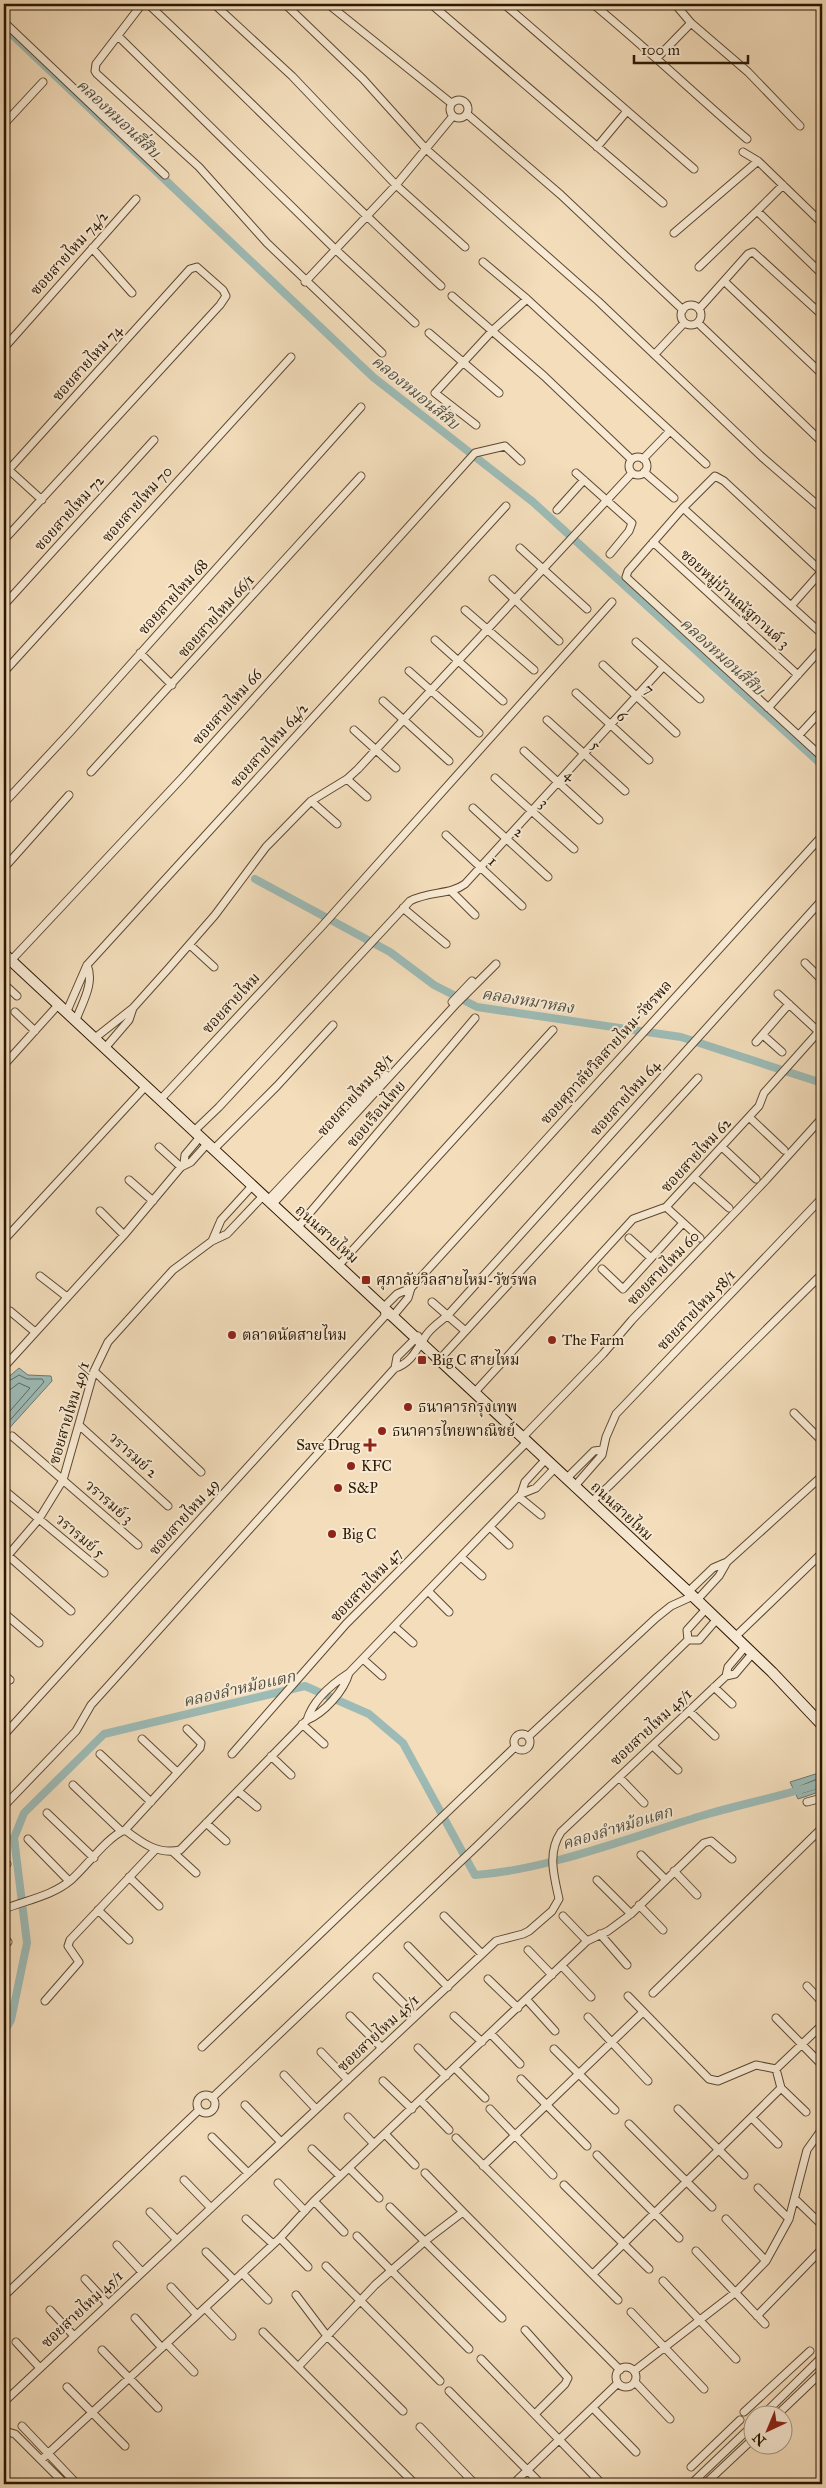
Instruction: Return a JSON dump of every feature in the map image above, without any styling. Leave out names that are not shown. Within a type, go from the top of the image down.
[{"type":"main road","name":"ถนนสายไหม","points":[[6,961],[96,1038],[252,1186],[339,1265],[387,1313],[419,1340],[590,1502],[693,1596],[805,1705],[822,1726]]},
{"type":"street","points":[[142,4],[96,64],[95,71],[97,74],[199,167],[267,243],[382,353]]},
{"type":"street","points":[[148,4],[279,128],[366,217],[441,286]]},
{"type":"street","points":[[214,4],[292,76],[396,185],[465,247]]},
{"type":"street","points":[[285,4],[363,79],[426,149],[516,226],[656,354],[762,457],[822,508]]},
{"type":"street","points":[[328,4],[452,103]]},
{"type":"street","points":[[431,4],[663,203]]},
{"type":"street","points":[[504,4],[694,169]]},
{"type":"street","points":[[593,4],[657,58],[688,89],[747,138]]},
{"type":"street","points":[[675,4],[691,23],[748,72],[800,126]]},
{"type":"street","points":[[817,4],[822,10]]},
{"type":"street","points":[[4,22],[165,175]]},
{"type":"street","points":[[657,58],[691,23]]},
{"type":"street","points":[[118,36],[335,249],[415,323]]},
{"type":"street","points":[[4,124],[43,82]]},
{"type":"street","points":[[457,100],[464,102],[468,107],[467,114],[459,119],[453,116],[449,111],[452,103],[457,100]]},
{"type":"street","points":[[597,147],[627,111]]},
{"type":"street","points":[[467,114],[561,195],[683,310]]},
{"type":"street","points":[[306,282],[396,185],[453,116]]},
{"type":"street","points":[[743,152],[758,161],[822,223]]},
{"type":"street","points":[[674,233],[758,161]]},
{"type":"street","points":[[699,267],[783,185]]},
{"type":"street","name":"ซอยสายไหม 74/2","points":[[4,348],[136,200]]},
{"type":"street","points":[[757,211],[822,274]]},
{"type":"street","points":[[92,248],[132,293]]},
{"type":"street","points":[[699,309],[748,254],[753,252],[822,315]]},
{"type":"street","points":[[483,262],[706,464]]},
{"type":"street","name":"ซอยสายไหม 74","points":[[6,472],[190,269],[197,267],[200,269],[223,290],[226,296],[224,300],[42,500]]},
{"type":"street","points":[[724,282],[822,374]]},
{"type":"street","points":[[452,296],[493,330],[632,460]]},
{"type":"street","points":[[476,425],[435,393],[493,330],[526,299]]},
{"type":"street","points":[[691,305],[699,309],[701,316],[698,323],[691,326],[684,323],[681,318],[683,310],[691,305]]},
{"type":"street","points":[[656,354],[684,323]]},
{"type":"street","points":[[698,323],[822,442]]},
{"type":"street","points":[[428,333],[500,393]]},
{"type":"street","name":"ซอยสายไหม 70","points":[[4,672],[291,357]]},
{"type":"street","name":"ซอยสายไหม 68","points":[[4,803],[361,407]]},
{"type":"street","points":[[643,459],[670,431]]},
{"type":"street","name":"ซอยสายไหม 72","points":[[4,605],[154,440]]},
{"type":"street","name":"ซอยสายไหม 66","points":[[6,961],[182,778],[475,453],[505,446],[521,461]]},
{"type":"street","points":[[637,457],[643,459],[646,464],[644,472],[638,475],[632,473],[628,465],[632,460],[637,457]]},
{"type":"street","points":[[4,540],[42,500],[6,472]]},
{"type":"street","points":[[644,472],[674,498]]},
{"type":"street","points":[[576,473],[632,523],[629,531],[610,554]]},
{"type":"street","points":[[96,1038],[133,1008],[190,944],[266,847],[311,801],[347,779],[376,751],[489,631],[632,473]]},
{"type":"street","name":"ซอยสายไหม 66/1","points":[[91,772],[361,476]]},
{"type":"street","points":[[791,606],[822,572],[720,477],[712,476],[628,571],[626,580],[822,757]]},
{"type":"street","points":[[557,510],[584,480]]},
{"type":"street","name":"ซอยสายไหม 64/2","points":[[5,1062],[35,1031],[63,1008],[87,965],[506,506]]},
{"type":"street","points":[[683,508],[822,634]]},
{"type":"street","name":"ซอยหมู่บ้านณัฐกานต์ 3","points":[[653,542],[798,675]]},
{"type":"street","points":[[520,548],[587,610]]},
{"type":"street","points":[[493,579],[559,641]]},
{"type":"street","name":"ซอยสายไหม","points":[[160,1100],[323,925],[612,602]]},
{"type":"street","points":[[465,610],[534,670]]},
{"type":"street","points":[[435,640],[504,702]]},
{"type":"street","points":[[636,642],[700,699]]},
{"type":"street","points":[[768,708],[822,648]]},
{"type":"street","points":[[140,653],[172,685]]},
{"type":"street","name":"7","points":[[603,666],[676,733]]},
{"type":"street","points":[[5,1363],[124,1235],[183,1165],[191,1162],[204,1140],[219,1107],[381,931],[403,908],[418,897],[429,893],[451,891],[465,884],[663,667]]},
{"type":"street","points":[[409,670],[480,733]]},
{"type":"street","name":"6","points":[[576,693],[649,760]]},
{"type":"street","points":[[383,701],[449,761]]},
{"type":"street","points":[[799,736],[822,710]]},
{"type":"street","name":"5","points":[[547,720],[625,791]]},
{"type":"street","points":[[354,730],[396,768]]},
{"type":"street","name":"4","points":[[524,751],[599,820]]},
{"type":"street","name":"3","points":[[495,778],[574,849]]},
{"type":"street","points":[[347,779],[368,797]]},
{"type":"street","points":[[4,868],[69,795]]},
{"type":"street","points":[[311,801],[336,824]]},
{"type":"street","name":"2","points":[[472,808],[548,877]]},
{"type":"street","name":"1","points":[[446,836],[522,906]]},
{"type":"street","name":"ซอยศุภาลัยวิลสายไหม-วัชรพล","points":[[411,1288],[822,836]]},
{"type":"street","points":[[451,891],[475,916]]},
{"type":"street","name":"ซอยสายไหม 64","points":[[419,1340],[448,1315],[822,900]]},
{"type":"street","points":[[403,908],[446,944]]},
{"type":"street","points":[[190,944],[214,967]]},
{"type":"street","points":[[805,963],[822,980]]},
{"type":"street","name":"ซอยสายไหม 58/1","points":[[268,1200],[470,985],[496,964]]},
{"type":"street","points":[[76,1020],[91,974],[87,965]]},
{"type":"street","points":[[4,984],[17,996]]},
{"type":"street","points":[[778,994],[821,1029]]},
{"type":"street","points":[[756,1042],[789,1004]]},
{"type":"street","points":[[105,1048],[129,1020],[133,1008]]},
{"type":"street","points":[[15,1012],[35,1031]]},
{"type":"street","name":"ซอยเรือนไทย","points":[[297,1228],[475,1018]]},
{"type":"street","points":[[204,1140],[278,1086],[333,1025]]},
{"type":"street","name":"ซอยสายไหม 62","points":[[474,1392],[633,1219],[666,1208],[759,1106],[764,1093],[821,1029]]},
{"type":"street","points":[[339,1265],[553,1030]]},
{"type":"street","points":[[763,1035],[782,1052]]},
{"type":"street","points":[[440,1360],[698,1078]]},
{"type":"street","points":[[4,1240],[146,1086]]},
{"type":"street","points":[[749,1117],[784,1150]]},
{"type":"street","name":"ซอยสายไหม 60","points":[[525,1440],[632,1320],[822,1118]]},
{"type":"street","points":[[159,1147],[183,1165]]},
{"type":"street","points":[[722,1147],[756,1179]]},
{"type":"street","points":[[694,1177],[729,1208]]},
{"type":"street","points":[[129,1180],[153,1201]]},
{"type":"street","name":"ซอยสายไหม 49/1","points":[[212,1241],[221,1220],[252,1186]]},
{"type":"street","name":"ซอยสายไหม 58/1","points":[[574,1487],[602,1455],[602,1450],[616,1414],[822,1198]]},
{"type":"street","name":"ซอยสายไหม 49/1","points":[[5,1556],[39,1519],[63,1480],[94,1371],[108,1342],[173,1270],[212,1241],[227,1234],[239,1222],[268,1200]]},
{"type":"street","points":[[666,1208],[700,1238]]},
{"type":"street","points":[[100,1211],[124,1235]]},
{"type":"street","points":[[229,1213],[239,1222]]},
{"type":"street","points":[[602,1269],[623,1289],[683,1223]]},
{"type":"street","points":[[629,1238],[651,1258]]},
{"type":"street","points":[[590,1502],[609,1486],[822,1274]]},
{"type":"street","points":[[40,1276],[67,1297]]},
{"type":"street","points":[[387,1313],[408,1298],[411,1288]]},
{"type":"street","points":[[387,1313],[397,1294],[411,1288]]},
{"type":"street","points":[[432,1302],[463,1329]]},
{"type":"street","points":[[10,1311],[35,1332]]},
{"type":"street","name":"ซอยสายไหม 49","points":[[4,1735],[387,1313]]},
{"type":"street","points":[[4,1806],[76,1731],[91,1705],[394,1368],[405,1364],[419,1340]]},
{"type":"street","points":[[94,1371],[201,1472]]},
{"type":"street","points":[[794,1413],[822,1441]]},
{"type":"street","name":"วรารมย์ 2","points":[[79,1425],[168,1506]]},
{"type":"street","name":"วรารมย์ 3","points":[[12,1436],[138,1545]]},
{"type":"street","name":"ซอยสายไหม 47","points":[[232,1754],[346,1624],[525,1440]]},
{"type":"street","points":[[566,1479],[594,1451],[602,1450]]},
{"type":"street","points":[[73,1785],[123,1831],[166,1853],[180,1850],[304,1722],[313,1704],[338,1680],[349,1673],[520,1495],[525,1482],[546,1459]]},
{"type":"street","points":[[520,1495],[536,1488],[555,1468]]},
{"type":"street","points":[[202,2047],[515,1747],[525,1750],[529,1746],[528,1738],[656,1618],[671,1606],[693,1596],[719,1576],[727,1562],[822,1476]]},
{"type":"street","name":"วรารมย์ 5","points":[[4,1490],[104,1574]]},
{"type":"street","points":[[520,1495],[541,1515]]},
{"type":"street","points":[[490,1527],[510,1545]]},
{"type":"street","points":[[735,1637],[822,1553]]},
{"type":"street","points":[[5,1556],[71,1611]]},
{"type":"street","points":[[461,1557],[482,1576]]},
{"type":"street","points":[[693,1596],[713,1568],[727,1562]]},
{"type":"street","points":[[428,1591],[449,1612]]},
{"type":"street","points":[[688,1640],[687,1630],[706,1609]]},
{"type":"street","points":[[4,1613],[40,1643]]},
{"type":"street","points":[[212,2098],[478,1845],[688,1640],[699,1640],[717,1620]]},
{"type":"street","points":[[394,1626],[413,1643]]},
{"type":"street","name":"ซอยสายไหม 45/1","points":[[5,2399],[482,1954],[500,1939],[523,1934],[552,1911],[558,1899],[552,1872],[553,1851],[555,1841],[561,1832],[726,1676],[735,1674],[749,1651]]},
{"type":"street","points":[[363,1658],[382,1676]]},
{"type":"street","points":[[304,1722],[315,1717],[345,1686],[349,1673]]},
{"type":"street","points":[[714,1687],[732,1704]]},
{"type":"street","points":[[689,1711],[715,1736]]},
{"type":"street","points":[[304,1722],[324,1744]]},
{"type":"street","points":[[5,1908],[37,1899],[69,1881],[123,1831],[200,1748],[201,1743],[187,1729]]},
{"type":"street","points":[[142,1739],[177,1772]]},
{"type":"street","points":[[653,1746],[678,1770]]},
{"type":"street","points":[[100,1754],[151,1802]]},
{"type":"street","points":[[271,1756],[291,1775]]},
{"type":"street","points":[[619,1777],[644,1803]]},
{"type":"street","points":[[238,1790],[257,1807]]},
{"type":"street","points":[[807,1802],[822,1798]]},
{"type":"street","points":[[47,1813],[94,1858]]},
{"type":"street","points":[[206,1823],[226,1841]]},
{"type":"street","points":[[653,1993],[822,1828]]},
{"type":"street","points":[[28,1839],[69,1881]]},
{"type":"street","points":[[41,2460],[280,2238],[314,2201],[527,2000],[587,1940],[613,1928],[631,1914],[665,1879],[707,1841],[716,1843],[732,1859]]},
{"type":"street","points":[[45,2001],[79,1962],[77,1956],[68,1946],[70,1940],[156,1849]]},
{"type":"street","points":[[173,1852],[196,1873]]},
{"type":"street","points":[[641,1855],[665,1879]]},
{"type":"street","points":[[674,1871],[697,1895]]},
{"type":"street","points":[[129,1877],[159,1906]]},
{"type":"street","points":[[597,1880],[631,1914]]},
{"type":"street","points":[[640,1905],[663,1930]]},
{"type":"street","points":[[98,1910],[129,1940]]},
{"type":"street","points":[[444,1916],[482,1954]]},
{"type":"street","points":[[563,1916],[587,1940]]},
{"type":"street","points":[[600,1934],[627,1965]]},
{"type":"street","points":[[408,1946],[448,1987]]},
{"type":"street","points":[[528,1950],[552,1975]]},
{"type":"street","points":[[562,1966],[591,1997]]},
{"type":"street","points":[[377,1977],[416,2016]]},
{"type":"street","points":[[488,1979],[518,2008]]},
{"type":"street","points":[[807,1986],[822,2002]]},
{"type":"street","points":[[628,1996],[708,2079],[718,2081],[756,2065],[776,2069]]},
{"type":"street","points":[[527,2000],[555,2031]]},
{"type":"street","points":[[483,2166],[516,2137],[644,2012]]},
{"type":"street","points":[[350,2016],[382,2048]]},
{"type":"street","points":[[454,2016],[482,2042]]},
{"type":"street","points":[[588,2017],[648,2081]]},
{"type":"street","points":[[776,2018],[822,2065]]},
{"type":"street","points":[[776,2069],[822,2026]]},
{"type":"street","points":[[491,2034],[520,2064]]},
{"type":"street","points":[[418,2048],[446,2076]]},
{"type":"street","points":[[554,2049],[615,2110]]},
{"type":"street","points":[[321,2052],[348,2080]]},
{"type":"street","points":[[455,2068],[484,2098]]},
{"type":"street","points":[[776,2069],[781,2088],[806,2112]]},
{"type":"street","points":[[284,2075],[316,2109]]},
{"type":"street","points":[[521,2078],[587,2146]]},
{"type":"street","points":[[383,2081],[412,2109]]},
{"type":"street","points":[[593,2274],[656,2214],[781,2088]]},
{"type":"street","points":[[206,2095],[212,2098],[214,2103],[213,2109],[205,2113],[199,2110],[196,2104],[200,2096],[206,2095]]},
{"type":"street","points":[[420,2100],[449,2130]]},
{"type":"street","points":[[245,2106],[281,2142]]},
{"type":"street","points":[[678,2109],[744,2175]]},
{"type":"street","points":[[4,2296],[199,2110]]},
{"type":"street","points":[[490,2110],[553,2175]]},
{"type":"street","points":[[348,2117],[374,2144]]},
{"type":"street","points":[[752,2118],[778,2144]]},
{"type":"street","points":[[629,2124],[712,2207]]},
{"type":"street","points":[[634,2371],[736,2292],[766,2261],[789,2219],[807,2150],[822,2130]]},
{"type":"street","points":[[385,2134],[415,2165]]},
{"type":"street","points":[[212,2137],[248,2173]]},
{"type":"street","points":[[456,2138],[618,2300]]},
{"type":"street","points":[[312,2149],[340,2176]]},
{"type":"street","points":[[597,2155],[679,2238]]},
{"type":"street","points":[[349,2168],[379,2198]]},
{"type":"street","points":[[425,2173],[620,2370]]},
{"type":"street","points":[[184,2180],[211,2208]]},
{"type":"street","points":[[278,2183],[305,2211]]},
{"type":"street","points":[[564,2185],[649,2269]]},
{"type":"street","points":[[758,2188],[789,2219]]},
{"type":"street","points":[[795,2199],[822,2225]]},
{"type":"street","points":[[314,2201],[344,2232]]},
{"type":"street","points":[[390,2207],[502,2318]]},
{"type":"street","points":[[150,2212],[177,2240]]},
{"type":"street","points":[[298,2366],[392,2269],[425,2240],[463,2212]]},
{"type":"street","points":[[246,2219],[273,2244]]},
{"type":"street","points":[[726,2219],[766,2261]]},
{"type":"street","points":[[357,2236],[470,2348]]},
{"type":"street","points":[[280,2238],[308,2267]]},
{"type":"street","points":[[117,2245],[142,2272]]},
{"type":"street","points":[[757,2316],[822,2248]]},
{"type":"street","points":[[696,2251],[765,2324]]},
{"type":"street","points":[[206,2252],[234,2280]]},
{"type":"street","points":[[326,2266],[440,2381]]},
{"type":"street","points":[[242,2273],[268,2300]]},
{"type":"street","points":[[85,2279],[108,2304]]},
{"type":"street","points":[[663,2281],[736,2359]]},
{"type":"street","points":[[171,2287],[197,2315]]},
{"type":"street","points":[[296,2295],[327,2336],[402,2411]]},
{"type":"street","points":[[205,2308],[232,2336]]},
{"type":"street","points":[[50,2310],[74,2336]]},
{"type":"street","points":[[631,2312],[704,2389]]},
{"type":"street","points":[[136,2318],[194,2372]]},
{"type":"street","points":[[525,2330],[568,2378],[565,2384],[535,2414]]},
{"type":"street","points":[[263,2332],[415,2484]]},
{"type":"street","points":[[16,2342],[40,2368]]},
{"type":"street","points":[[102,2350],[158,2408]]},
{"type":"street","points":[[751,2406],[810,2351]]},
{"type":"street","points":[[772,2406],[822,2358]]},
{"type":"street","points":[[481,2359],[560,2438],[601,2483]]},
{"type":"street","points":[[634,2371],[625,2368],[620,2370],[616,2376],[618,2383],[626,2387],[635,2382]]},
{"type":"street","points":[[634,2371],[635,2382],[670,2419]]},
{"type":"street","points":[[786,2406],[822,2372]]},
{"type":"street","points":[[513,2484],[618,2383]]},
{"type":"street","points":[[67,2387],[125,2446]]},
{"type":"street","points":[[449,2391],[541,2484]]},
{"type":"street","points":[[766,2393],[775,2403]]},
{"type":"street","points":[[593,2408],[636,2452]]},
{"type":"street","points":[[691,2467],[740,2420]]},
{"type":"street","points":[[22,2426],[50,2453],[77,2484]]},
{"type":"street","points":[[420,2427],[475,2484]]},
{"type":"street","points":[[4,2434],[8,2432],[15,2434],[65,2484]]},
{"type":"street","points":[[691,2484],[744,2433]]},
{"type":"street","points":[[705,2484],[744,2447]]},
{"type":"street","points":[[709,2450],[722,2468]]},
{"type":"water","points":[[19,1368],[28,1375],[51,1376],[52,1381],[4,1434],[4,1381]]},
{"type":"water","points":[[822,1772],[822,1791],[798,1799],[790,1782]]},
{"type":"waterway","name":"คลองหมอนสี่สิบ","points":[[4,27],[373,377],[533,502],[822,765]]},
{"type":"waterway","name":"คลองหมาหลง","points":[[255,879],[390,952],[434,985],[477,1007],[681,1037],[822,1083]]},
{"type":"waterway","name":"คลองลำหม้อแตก","points":[[4,2032],[11,2020],[27,1943],[14,1838],[24,1813],[104,1734],[305,1686],[369,1714],[403,1743],[475,1875],[503,1872],[560,1860],[701,1816],[822,1783]]},
{"type":"place","name":"ศุภาลัยวิลสายไหม-วัชรพล","points":[[366,1280]]},
{"type":"place","name":"ตลาดนัดสายไหม","points":[[232,1335]]},
{"type":"place","name":"The Farm","points":[[552,1340]]},
{"type":"place","name":"Big C สายไหม","points":[[422,1360]]},
{"type":"place","name":"ธนาคารกรุงเทพ","points":[[408,1407]]},
{"type":"place","name":"ธนาคารไทยพาณิชย์","points":[[382,1431]]},
{"type":"place","name":"Save Drug","points":[[370,1445]]},
{"type":"place","name":"KFC","points":[[351,1466]]},
{"type":"place","name":"S&P","points":[[338,1488]]},
{"type":"place","name":"Big C","points":[[332,1534]]}]
